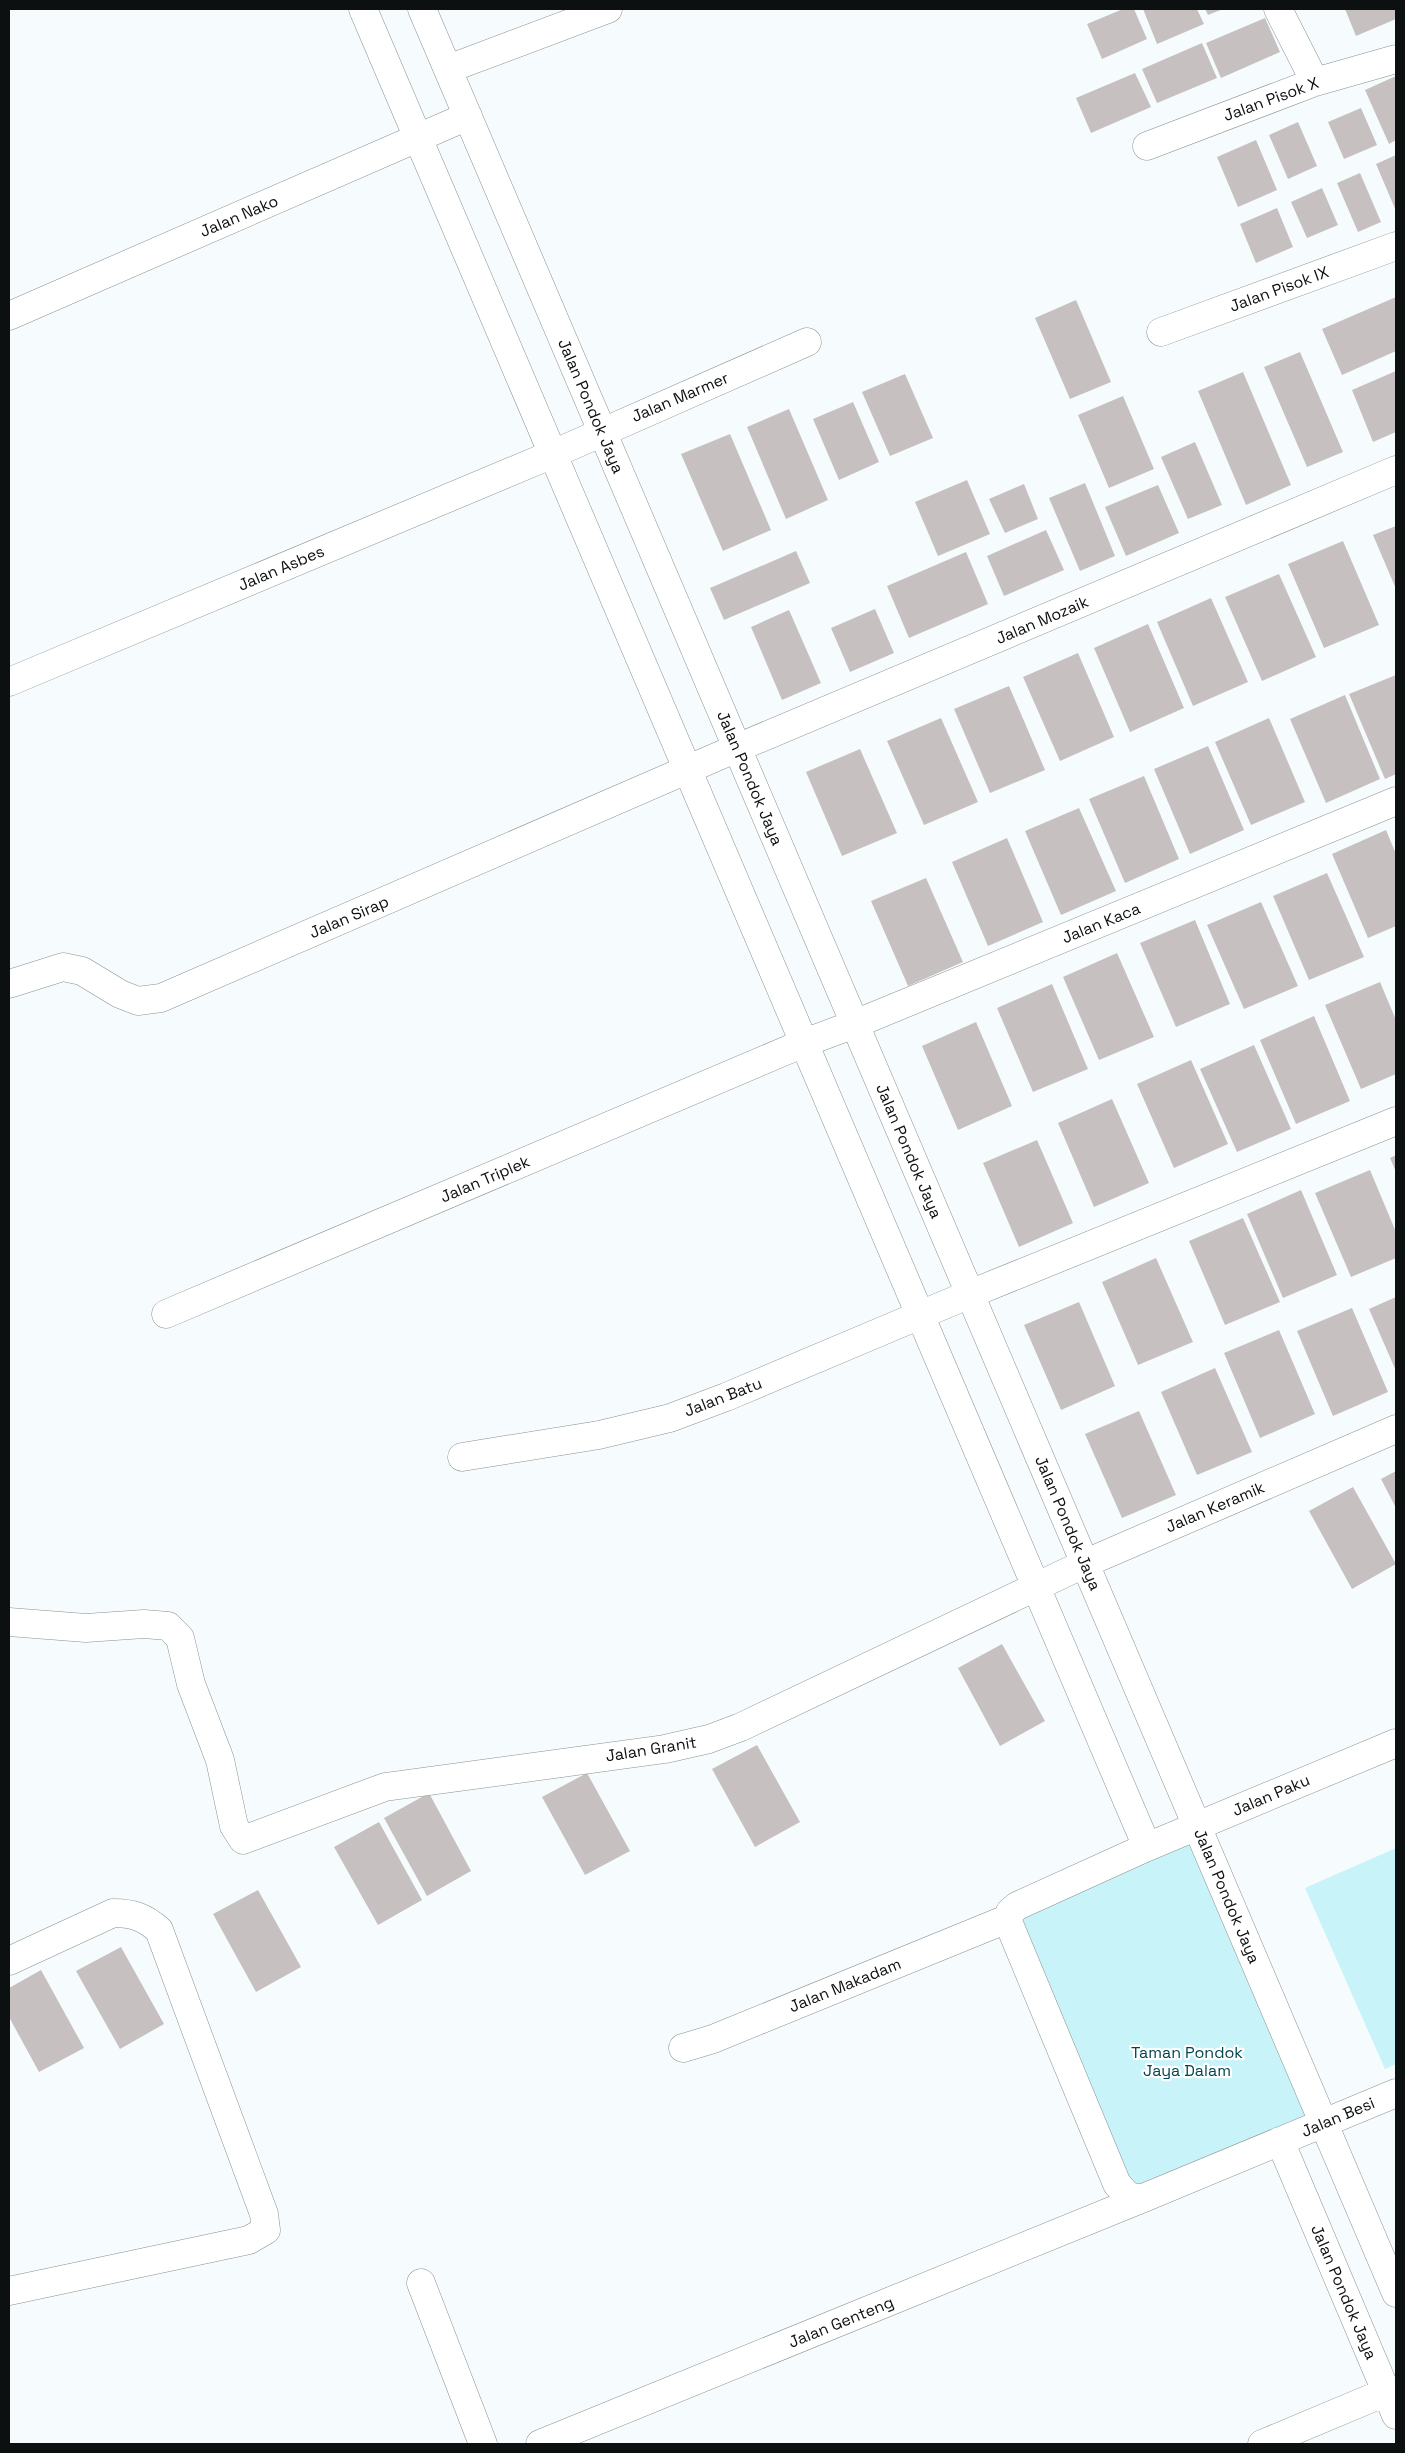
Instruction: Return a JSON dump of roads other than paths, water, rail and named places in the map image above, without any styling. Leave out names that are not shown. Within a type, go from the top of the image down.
[{"type":"street","points":[[363,9],[1147,1847]]},
{"type":"street","name":"Jalan Pondok Jaya","points":[[422,9],[1396,2293]]},
{"type":"street","points":[[448,69],[608,9]]},
{"type":"street","points":[[1278,9],[1315,82]]},
{"type":"street","name":"Jalan Pisok X","points":[[1147,146],[1315,82],[1396,60]]},
{"type":"street","name":"Jalan Nako","points":[[9,316],[468,116]]},
{"type":"street","name":"Jalan Pisok IX","points":[[1161,332],[1396,246]]},
{"type":"street","name":"Jalan Marmer","points":[[553,454],[807,342]]},
{"type":"street","name":"Jalan Asbes","points":[[9,682],[553,454]]},
{"type":"street","name":"Jalan Mozaik","points":[[688,771],[737,748],[1396,470]]},
{"type":"street","name":"Jalan Sirap","points":[[9,984],[45,971],[63,967],[82,972],[120,994],[138,1001],[161,998],[688,771]]},
{"type":"street","name":"Jalan Kaca","points":[[804,1043],[855,1024],[1396,801]]},
{"type":"street","name":"Jalan Triplek","points":[[166,1314],[804,1043]]},
{"type":"street","name":"Jalan Batu","points":[[462,1457],[599,1435],[670,1418],[726,1397],[920,1317],[970,1294],[1396,1121]]},
{"type":"street","name":"Jalan Keramik","points":[[1036,1588],[1086,1563],[1396,1430]]},
{"type":"street","name":"Jalan Granit","points":[[9,1622],[86,1628],[144,1624],[168,1626],[180,1638],[191,1684],[220,1760],[234,1826],[243,1840],[386,1788],[665,1749],[709,1739],[741,1727],[1036,1588]]},
{"type":"street","name":"Jalan Paku","points":[[1007,1919],[1010,1912],[1017,1906],[1147,1847],[1396,1743]]},
{"type":"street","points":[[9,1961],[113,1913],[130,1913],[145,1918],[160,1930],[264,2214],[266,2230],[249,2240],[9,2291]]},
{"type":"street","points":[[1007,1919],[1117,2184],[1128,2196],[1141,2199]]},
{"type":"street","name":"Jalan Makadam","points":[[683,2048],[713,2039],[1007,1919]]},
{"type":"street","name":"Jalan Besi","points":[[1141,2199],[1396,2093]]},
{"type":"street","name":"Jalan Pondok Jaya","points":[[1280,2142],[1391,2404]]},
{"type":"street","name":"Jalan Genteng","points":[[540,2444],[1141,2199]]},
{"type":"street","points":[[421,2283],[483,2444]]},
{"type":"street","points":[[1262,2444],[1391,2404]]},
{"type":"park label","name":"Taman Pondok Jaya Dalam","points":[[1187,2061]]}]
